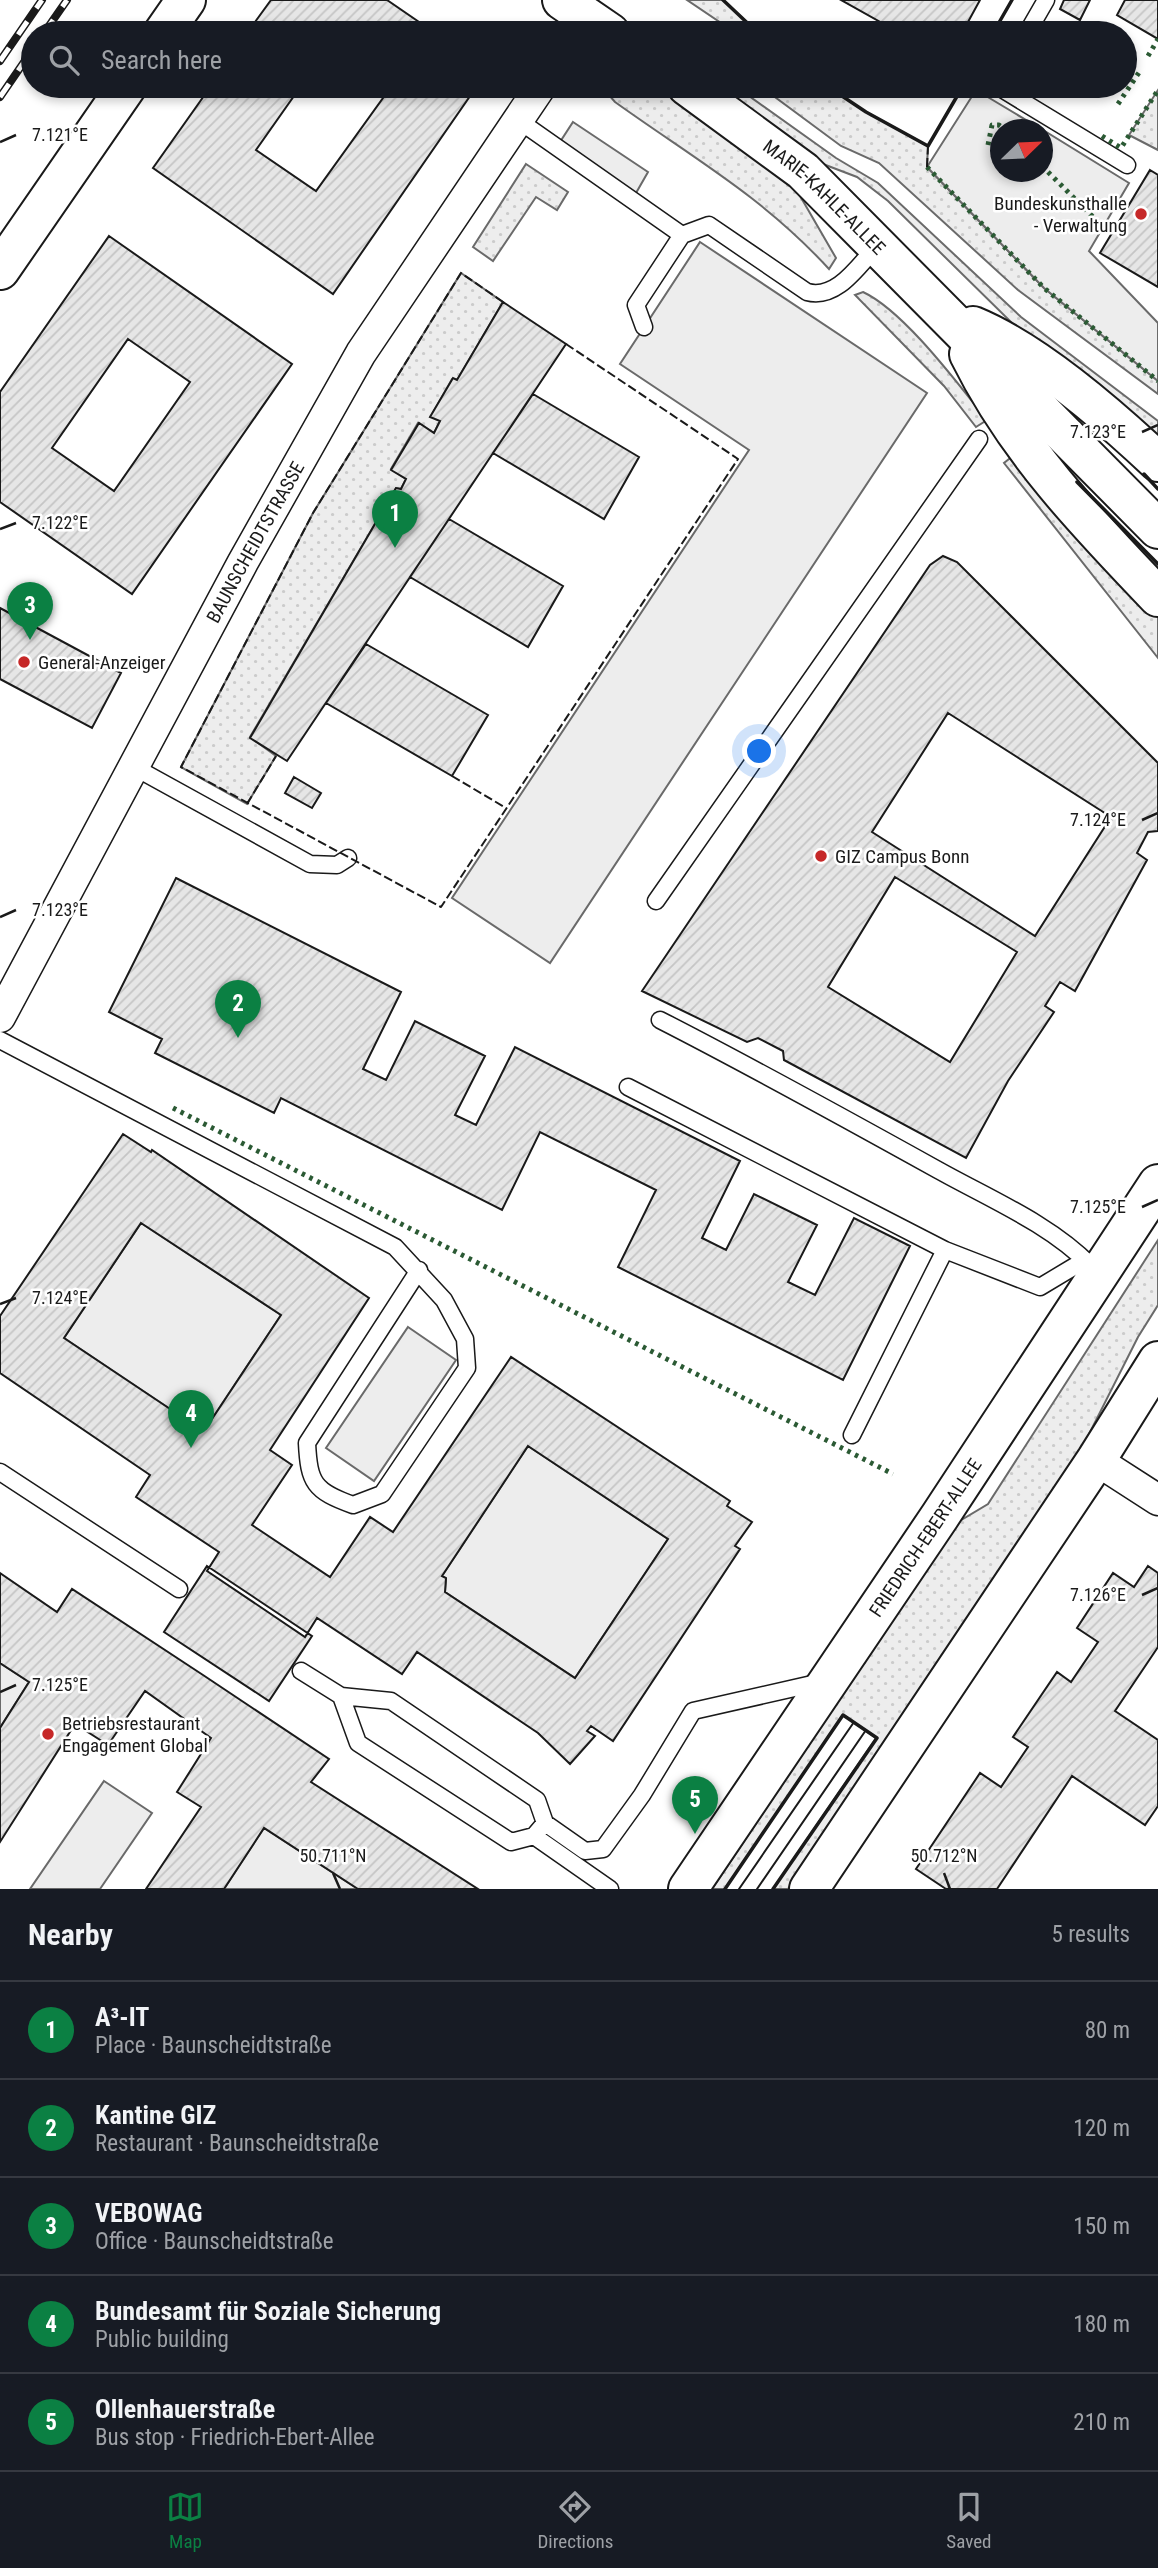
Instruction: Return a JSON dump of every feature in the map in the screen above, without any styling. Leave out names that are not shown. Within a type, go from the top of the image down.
[{"type":"street","points":[[171,21],[186,0]]},
{"type":"street","points":[[0,270],[119,98]]},
{"type":"street","name":"BAUNSCHEIDTSTRASSE","points":[[2,1007],[243,562],[361,354],[533,98]]},
{"type":"street","name":"MARIE-KAHLE-ALLEE","points":[[704,98],[779,150],[878,244],[1158,529]]},
{"type":"street","name":"MARIE-KAHLE-ALLEE","points":[[951,318],[1015,347],[1110,419],[1158,461]]},
{"type":"street","name":"MARIE-KAHLE-ALLEE","points":[[951,318],[996,407],[1016,435],[1070,503],[1158,597]]},
{"type":"street","name":"FRIEDRICH-EBERT-ALLEE","points":[[688,1889],[831,1680],[1092,1267],[1158,1184]]},
{"type":"street","points":[[809,1889],[1096,1460],[1158,1361]]},
{"type":"street","points":[[1096,1460],[1158,1500]]},
{"type":"lane","points":[[1034,21],[1046,0]]},
{"type":"lane","points":[[1017,98],[1127,165]]},
{"type":"lane","points":[[518,120],[682,235]]},
{"type":"lane","points":[[644,327],[636,305],[682,235],[709,225],[807,292],[816,295],[828,294],[839,285],[878,244]]},
{"type":"lane","points":[[656,901],[979,439]]},
{"type":"lane","points":[[134,767],[310,864],[338,865],[348,858]]},
{"type":"lane","points":[[628,1087],[945,1250],[1040,1287],[1092,1267],[1067,1243],[1003,1206],[750,1066],[660,1020]]},
{"type":"lane","points":[[0,1040],[395,1247],[419,1270],[444,1300],[464,1339],[467,1367],[382,1494],[353,1506],[329,1497],[309,1475],[307,1443],[419,1270]]},
{"type":"lane","points":[[852,1435],[945,1250]]},
{"type":"lane","points":[[0,1472],[179,1589]]},
{"type":"lane","points":[[300,1671],[341,1696],[391,1701],[537,1800],[545,1823],[585,1851],[603,1849],[642,1795],[693,1711],[831,1680]]},
{"type":"lane","points":[[341,1696],[358,1743],[511,1842],[534,1836],[545,1823]]},
{"type":"lane","points":[[534,1836],[610,1889]]},
{"type":"shaded area","points":[[687,0],[723,0],[745,21],[718,21]]},
{"type":"shaded area","points":[[1158,90],[1158,150],[1129,135]]},
{"type":"shaded area","points":[[612,98],[675,98],[796,189],[836,258],[829,269],[804,243],[752,199]]},
{"type":"shaded area","points":[[731,98],[752,98],[836,158],[878,183],[1021,317],[1158,421],[1158,436],[1013,324],[888,201],[857,177],[823,164]]},
{"type":"shaded area","points":[[776,98],[845,98],[928,146],[927,167],[1044,288],[1158,381],[1158,394],[1018,290],[879,163],[841,146]]},
{"type":"shaded area","points":[[971,98],[989,98],[1024,119],[990,119],[990,182],[1053,182],[1053,136],[1129,183],[1089,251],[1158,323],[1158,381],[1044,288],[927,167]]},
{"type":"shaded area","points":[[573,122],[648,172],[636,193],[560,142]]},
{"type":"shaded area","points":[[526,164],[568,192],[557,210],[536,197],[493,261],[473,247]]},
{"type":"shaded area","points":[[700,242],[927,393],[550,963],[452,898],[749,450],[620,364]]},
{"type":"shaded area","points":[[461,273],[503,302],[457,380],[452,379],[431,416],[440,421],[434,433],[418,423],[391,469],[406,479],[401,489],[396,488],[250,737],[276,756],[247,804],[181,767],[313,513]]},
{"type":"shaded area","points":[[863,292],[879,301],[913,331],[987,420],[976,427],[944,386],[855,295]]},
{"type":"shaded area","points":[[1014,455],[1158,616],[1158,658],[1004,463]]},
{"type":"shaded area","points":[[141,1223],[281,1315],[210,1422],[197,1421],[194,1425],[64,1338]]},
{"type":"shaded area","points":[[1158,1240],[1158,1305],[1138,1337],[1077,1458],[788,1889],[773,1889],[876,1738],[843,1715],[725,1889],[712,1889],[958,1522],[988,1504]]},
{"type":"shaded area","points":[[408,1327],[456,1360],[374,1481],[326,1448]]},
{"type":"shaded area","points":[[528,1446],[668,1539],[575,1678],[445,1592],[446,1579],[442,1576]]},
{"type":"shaded area","points":[[0,1663],[29,1682],[0,1728]]},
{"type":"shaded area","points":[[104,1781],[152,1813],[100,1889],[30,1889]]},
{"type":"shaded area","points":[[264,1828],[358,1889],[224,1889]]},
{"type":"building","points":[[271,0],[387,0],[418,21],[256,21]]},
{"type":"building","points":[[841,0],[980,0],[969,21],[879,21]]},
{"type":"building","points":[[1064,0],[1090,0],[1080,20],[1060,9]]},
{"type":"building","points":[[1125,0],[1158,0],[1158,39],[1137,27],[1137,21],[1127,21],[1117,15]]},
{"type":"building","points":[[203,98],[293,98],[256,150],[316,191],[383,98],[469,98],[333,294],[153,168]]},
{"type":"building","name":"Bundeskunsthalle - Verwaltung","points":[[1150,170],[1158,175],[1158,287],[1100,253]]},
{"type":"building","points":[[109,236],[292,364],[132,594],[0,502],[0,392]],"holes":[[[128,339],[190,382],[114,491],[52,448]]]},
{"type":"building","points":[[503,302],[566,344],[287,761],[250,738],[396,488],[401,489],[406,479],[391,470],[419,423],[434,433],[440,421],[430,417],[453,378],[457,380]]},
{"type":"building","points":[[533,394],[639,457],[604,519],[493,453]]},
{"type":"building","points":[[449,519],[563,586],[528,647],[410,577]]},
{"type":"building","name":"GIZ Campus Bonn","points":[[943,556],[957,562],[1158,763],[1158,831],[1148,832],[1137,853],[1147,860],[1075,991],[1060,982],[1045,1006],[1054,1012],[1008,1081],[966,1158],[784,1060],[783,1051],[758,1038],[747,1042],[642,991],[930,565]],"holes":[[[948,713],[1111,817],[1035,936],[872,832]],[[895,877],[1017,952],[950,1062],[828,987]]]},
{"type":"building","points":[[0,608],[121,673],[92,728],[0,679]]},
{"type":"building","points":[[366,644],[488,715],[452,776],[326,703]]},
{"type":"building","points":[[294,777],[321,793],[312,808],[285,793]]},
{"type":"building","points":[[176,878],[401,992],[363,1069],[386,1080],[415,1021],[485,1056],[455,1115],[476,1125],[515,1047],[740,1161],[702,1238],[726,1250],[754,1194],[817,1225],[788,1282],[815,1295],[854,1218],[910,1246],[843,1380],[618,1267],[656,1190],[540,1132],[502,1210],[281,1098],[274,1113],[155,1053],[162,1039],[109,1012]]},
{"type":"building","points":[[123,1134],[151,1152],[152,1150],[369,1298],[270,1450],[292,1465],[252,1525],[330,1577],[370,1517],[393,1532],[511,1357],[730,1501],[727,1506],[752,1522],[735,1546],[740,1549],[613,1741],[591,1726],[587,1731],[595,1736],[570,1764],[538,1733],[417,1652],[402,1674],[317,1618],[305,1637],[207,1571],[219,1552],[136,1497],[150,1475],[0,1373],[0,1316]],"holes":[[[141,1223],[281,1315],[210,1422],[197,1421],[194,1425],[64,1338]],[[528,1446],[668,1539],[575,1678],[445,1592],[446,1578],[442,1576]]]},
{"type":"building","points":[[207,1566],[312,1636],[269,1701],[164,1632]]},
{"type":"building","points":[[1148,1566],[1158,1573],[1158,1647],[1115,1711],[1158,1740],[1158,1806],[1145,1825],[1072,1776],[997,1889],[946,1889],[916,1869],[980,1773],[1001,1787],[1028,1747],[1013,1737],[1057,1672],[1071,1682],[1098,1642],[1077,1628],[1113,1573],[1134,1587]]},
{"type":"building","points":[[0,1573],[57,1612],[72,1589],[203,1675],[329,1759],[311,1782],[478,1889],[358,1889],[264,1828],[224,1889],[146,1889],[201,1807],[177,1792],[211,1738],[145,1691],[108,1745],[75,1724],[0,1842],[0,1728],[29,1682],[0,1663]]},
{"type":"tram line","points":[[739,1889],[854,1722]]},
{"type":"tram line","points":[[757,1889],[866,1730]]},
{"type":"railway","points":[[28,21],[42,0]]},
{"type":"railway","points":[[52,21],[67,0]]},
{"type":"railway","points":[[0,61],[21,30]]},
{"type":"railway","points":[[0,97],[21,66]]},
{"type":"hedge","points":[[1148,56],[1158,39]]},
{"type":"hedge","points":[[1137,76],[1140,71]]},
{"type":"hedge","points":[[1102,136],[1121,148],[1158,90]]},
{"type":"hedge","points":[[1118,104],[1122,98]]},
{"type":"hedge","points":[[988,145],[990,135]]},
{"type":"hedge","points":[[927,167],[1044,288],[1158,381]]},
{"type":"hedge","points":[[1053,177],[1100,224]]},
{"type":"hedge","points":[[173,1108],[893,1474]]},
{"type":"fence","points":[[927,167],[928,146]]},
{"type":"fence","points":[[503,302],[461,273],[313,513],[181,767],[441,907],[738,459],[566,344]]},
{"type":"fence","points":[[247,804],[276,756]]},
{"type":"fence","points":[[452,776],[506,808]]},
{"type":"wall","points":[[723,0],[745,21]]},
{"type":"wall","points":[[1000,21],[1012,0]]},
{"type":"wall","points":[[845,98],[928,146],[956,98]]},
{"type":"wall","points":[[1144,474],[1158,489]]},
{"type":"wall","points":[[1077,482],[1158,564]]},
{"type":"wall","points":[[725,1889],[843,1715],[877,1738],[773,1889]]},
{"type":"place","name":"Bundeskunsthalle - Verwaltung","points":[[1141,214]]},
{"type":"place","name":"A³-IT","points":[[395,548]]},
{"type":"place","name":"VEBOWAG","points":[[30,640]]},
{"type":"place","name":"General-Anzeiger","points":[[24,662]]},
{"type":"place","name":"GIZ Campus Bonn","points":[[821,856]]},
{"type":"place","name":"Kantine GIZ","points":[[238,1038]]},
{"type":"place","name":"Bundesamt für Soziale Sicherung","points":[[191,1448]]},
{"type":"place","name":"Betriebsrestaurant Engagement Global","points":[[48,1734]]},
{"type":"place","name":"Ollenhauerstraße","points":[[695,1834]]}]
